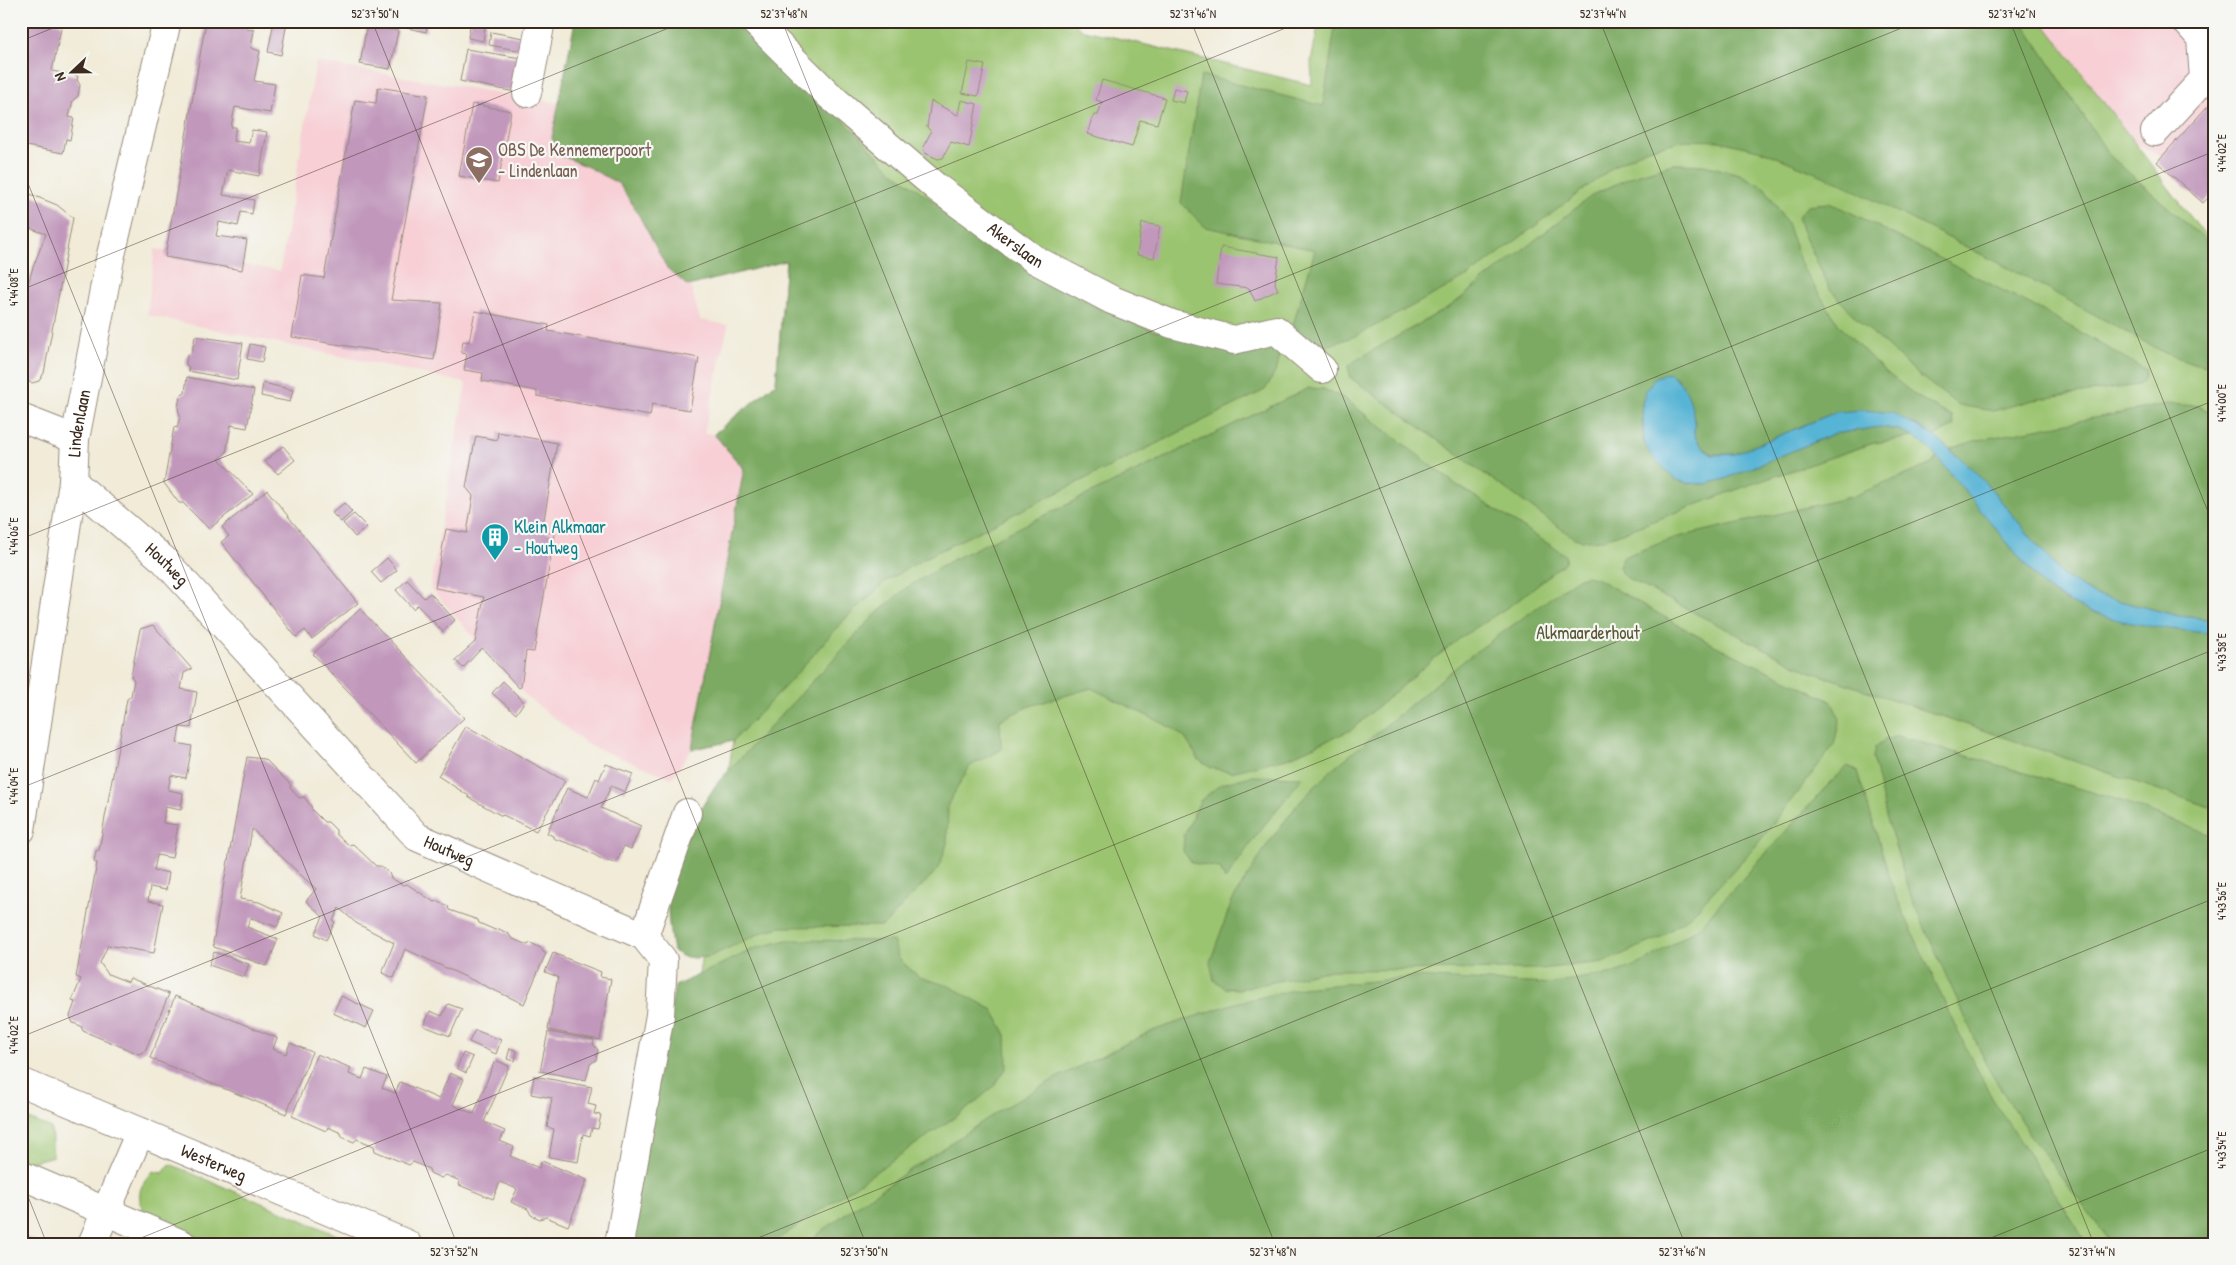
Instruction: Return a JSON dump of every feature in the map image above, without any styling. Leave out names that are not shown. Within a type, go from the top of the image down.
[{"type":"street","name":"Lindenlaan","points":[[21,830],[73,482],[75,439],[110,259],[167,21]]},
{"type":"street","points":[[527,93],[541,21]]},
{"type":"street","name":"Akerslaan","points":[[754,21],[830,96],[936,187],[1034,259],[1112,300],[1172,324],[1234,340],[1276,330],[1322,369]]},
{"type":"street","points":[[2155,132],[2204,79],[2201,38],[2186,21]]},
{"type":"street","points":[[21,418],[75,439]]},
{"type":"street","name":"Houtweg","points":[[73,482],[164,560],[417,837],[644,936],[663,960],[660,1015],[618,1244]]},
{"type":"street","points":[[644,936],[687,813]]},
{"type":"street","name":"Westerweg","points":[[21,1082],[407,1244]]},
{"type":"street","points":[[92,1244],[140,1132]]},
{"type":"street","points":[[21,1175],[182,1244]]},
{"type":"shaded area","points":[[1886,21],[2215,21],[2215,183]]},
{"type":"shaded area","points":[[316,62],[646,118],[700,320],[728,325],[704,433],[714,434],[744,468],[692,749],[672,778],[588,745],[525,695],[430,588],[466,383],[147,315],[155,249],[280,271]]},
{"type":"green space","points":[[575,21],[749,21],[892,171],[990,242],[1094,306],[1154,331],[1268,341],[1276,345],[1280,353],[1277,369],[1265,390],[929,556],[886,581],[840,624],[792,679],[733,741],[692,749],[744,469],[714,434],[776,383],[786,261],[688,286],[667,268],[635,208],[619,184],[588,167],[560,155],[552,138]]},
{"type":"green space","name":"Alkmaarderhout","points":[[620,21],[1073,21],[1080,29],[1312,85],[1311,62],[1319,21],[2042,21],[2215,249],[2215,1244],[663,1244],[690,1036],[733,741],[692,749],[744,469],[714,434],[776,383],[786,261]]},
{"type":"green space","points":[[1336,21],[2022,21],[2109,155],[2215,249],[2215,367],[2196,364],[2165,353],[2020,274],[1840,183],[1762,151],[1720,141],[1686,140],[1647,149],[1616,165],[1470,275],[1358,335],[1318,349],[1307,343],[1293,325],[1315,250],[1205,227],[1181,203],[1201,75],[1323,106]]},
{"type":"green space","points":[[1673,164],[1704,165],[1740,174],[1765,188],[1787,223],[1802,267],[1839,325],[1881,368],[1916,396],[1952,417],[1954,426],[1934,436],[1915,424],[1836,412],[1735,454],[1712,454],[1700,444],[1694,433],[1695,422],[1678,379],[1669,373],[1656,377],[1642,404],[1644,441],[1675,479],[1687,483],[1706,484],[1725,479],[1833,434],[1880,427],[1900,430],[1913,437],[1874,443],[1749,485],[1603,540],[1587,541],[1574,538],[1351,378],[1348,367],[1353,362],[1452,305],[1594,194],[1636,175]]},
{"type":"green space","points":[[1828,203],[1842,208],[2041,310],[2146,370],[2144,380],[2139,385],[2033,400],[1993,411],[1958,405],[1920,376],[1856,318],[1830,289],[1802,230],[1798,216],[1808,205]]},
{"type":"green space","points":[[1309,388],[1324,389],[1345,399],[1454,483],[1564,554],[1566,558],[1564,563],[1517,601],[1463,636],[1426,665],[1351,730],[1290,757],[1231,772],[1211,768],[1199,760],[1185,738],[1172,728],[1091,688],[1027,707],[1000,720],[1001,750],[970,766],[948,804],[947,844],[939,868],[883,926],[780,927],[763,932],[709,957],[693,958],[682,956],[673,951],[669,925],[669,894],[684,843],[709,795],[718,782],[874,616],[906,588],[954,559]]},
{"type":"green space","points":[[2167,404],[2199,406],[2215,415],[2215,620],[2179,616],[2096,595],[2063,576],[1992,490],[1950,449],[1974,441]]},
{"type":"green space","points":[[1937,456],[2043,586],[2064,601],[2172,629],[2215,634],[2215,809],[1806,670],[1629,579],[1622,574],[1619,567],[1623,557],[1674,538],[1851,497],[1932,464]]},
{"type":"green space","points":[[1586,576],[1596,578],[1710,643],[1831,701],[1840,719],[1834,745],[1755,847],[1691,915],[1660,938],[1604,962],[1540,969],[1332,970],[1239,989],[1225,988],[1214,980],[1210,962],[1232,901],[1267,845],[1297,805],[1328,773],[1466,659],[1578,578]]},
{"type":"green space","points":[[1898,736],[2122,801],[2215,837],[2215,1244],[2112,1244],[2030,1135],[1989,1070],[1912,900],[1886,816],[1873,758],[1875,747],[1885,740]]},
{"type":"green space","points":[[1848,766],[1857,771],[1895,894],[1958,1032],[1992,1098],[2088,1244],[805,1244],[854,1207],[999,1111],[1058,1077],[1152,1031],[1235,1003],[1302,988],[1414,977],[1546,984],[1614,973],[1644,962],[1698,928],[1825,788]]},
{"type":"green space","points":[[1251,776],[1303,777],[1258,833],[1225,880],[1220,868],[1192,863],[1183,851],[1184,836],[1200,801],[1221,784]]},
{"type":"green space","points":[[787,940],[893,941],[899,959],[919,977],[949,986],[993,1010],[1006,1035],[1007,1067],[995,1085],[971,1106],[771,1244],[627,1244],[675,986],[756,948]]},
{"type":"green space","points":[[21,1116],[51,1128],[53,1156],[24,1164],[21,1163]]},
{"type":"green space","points":[[170,1164],[358,1244],[216,1244],[145,1216],[140,1202],[140,1192],[144,1182],[153,1171],[163,1173]]},
{"type":"water","points":[[1669,373],[1684,388],[1690,400],[1695,436],[1712,455],[1735,454],[1836,412],[1864,410],[1893,413],[1934,436],[1971,468],[1992,490],[2063,576],[2096,595],[2179,616],[2215,620],[2215,634],[2125,622],[2083,609],[2062,599],[2043,586],[1932,451],[1920,441],[1900,430],[1880,427],[1833,434],[1725,479],[1706,484],[1687,483],[1675,479],[1650,454],[1644,441],[1642,404],[1646,390],[1656,377]]},
{"type":"building","points":[[21,21],[50,21],[62,24],[52,71],[78,76],[77,80],[80,85],[78,96],[73,100],[69,117],[74,118],[70,140],[66,139],[63,153],[21,145]]},
{"type":"building","points":[[206,21],[249,21],[247,29],[254,30],[251,48],[260,51],[254,81],[275,84],[270,113],[235,107],[231,127],[236,127],[233,141],[249,143],[252,130],[267,132],[259,176],[228,170],[223,195],[254,200],[252,214],[241,212],[238,226],[219,222],[216,236],[247,240],[242,270],[165,257]]},
{"type":"building","points":[[274,21],[287,22],[281,55],[268,52]]},
{"type":"building","points":[[399,21],[428,21],[426,32],[398,26]]},
{"type":"building","points":[[471,21],[486,21],[483,41],[468,38]]},
{"type":"building","points":[[367,25],[398,31],[390,69],[360,64]]},
{"type":"building","points":[[491,32],[524,38],[522,51],[489,45]]},
{"type":"building","points":[[466,49],[521,58],[515,92],[460,81]]},
{"type":"building","points":[[969,62],[985,65],[978,96],[962,93]]},
{"type":"building","points":[[1102,80],[1165,98],[1157,124],[1140,120],[1132,147],[1088,134],[1094,115],[1098,115],[1102,102],[1096,100]]},
{"type":"building","points":[[378,87],[428,95],[391,300],[442,303],[434,360],[292,337],[302,275],[324,278],[355,100],[376,103]]},
{"type":"building","points":[[1174,88],[1187,91],[1184,103],[1171,100]]},
{"type":"building","points":[[2215,98],[2215,191],[2203,203],[2157,162]]},
{"type":"building","points":[[961,100],[977,104],[969,147],[951,142],[943,158],[938,159],[925,153],[923,147],[931,132],[927,127],[931,101],[958,115]]},
{"type":"building","points":[[472,104],[511,111],[498,183],[459,176]]},
{"type":"building","points":[[30,194],[57,205],[73,218],[44,373],[39,381],[32,383],[21,379],[21,297],[24,298],[33,267],[46,234],[21,225],[21,216]]},
{"type":"building","points":[[1142,223],[1160,226],[1154,258],[1137,255]]},
{"type":"building","points":[[1221,247],[1279,257],[1275,283],[1278,290],[1255,301],[1249,288],[1216,284]]},
{"type":"building","points":[[475,311],[549,325],[548,331],[699,358],[690,410],[652,404],[650,416],[537,396],[537,391],[482,381],[483,373],[464,370],[467,354],[461,353],[463,341],[469,342]]},
{"type":"building","points":[[195,336],[243,343],[237,380],[188,371],[189,368],[186,364],[187,355],[192,352]]},
{"type":"building","points":[[250,344],[265,347],[262,362],[247,359]]},
{"type":"building","points":[[187,377],[254,390],[247,428],[231,425],[226,453],[219,459],[253,494],[209,529],[183,503],[179,503],[164,483],[174,427],[177,428],[180,416],[178,408],[180,396],[185,393]]},
{"type":"building","points":[[263,383],[293,390],[290,402],[261,396]]},
{"type":"building","name":"Klein Alkmaar - Houtweg","points":[[498,432],[557,443],[542,531],[555,534],[534,652],[526,651],[521,687],[519,688],[482,648],[463,668],[455,660],[475,642],[484,597],[435,588],[446,529],[467,533],[473,496],[466,487],[476,436],[497,440]]},
{"type":"building","points":[[283,446],[295,460],[278,474],[265,461]]},
{"type":"building","points":[[267,490],[358,603],[312,639],[305,630],[296,637],[221,542],[229,536],[222,527]]},
{"type":"building","points":[[344,503],[352,512],[341,522],[332,513]]},
{"type":"building","points":[[354,514],[367,527],[355,537],[343,523]]},
{"type":"building","points":[[387,558],[397,570],[381,583],[371,572]]},
{"type":"building","points":[[407,580],[424,598],[430,593],[455,620],[443,632],[417,605],[413,609],[396,590]]},
{"type":"building","points":[[360,609],[464,718],[416,763],[313,654]]},
{"type":"building","points":[[153,625],[192,669],[184,673],[181,689],[197,692],[191,728],[180,727],[177,743],[192,746],[186,778],[171,775],[168,790],[183,793],[181,810],[165,807],[163,823],[178,825],[172,858],[157,855],[154,870],[169,873],[166,890],[150,887],[148,901],[163,904],[154,953],[108,945],[100,963],[108,974],[128,982],[130,978],[169,994],[145,1051],[139,1054],[83,1031],[81,1026],[73,1023],[70,1016],[75,1002],[72,1001],[81,979],[76,977],[97,863],[94,861],[96,851],[99,850],[127,699],[131,696],[134,680],[131,676],[140,629]]},
{"type":"building","points":[[503,681],[524,702],[516,714],[492,693]]},
{"type":"building","points":[[466,726],[565,781],[536,831],[502,816],[468,797],[438,776]]},
{"type":"building","points":[[247,757],[265,759],[291,785],[290,788],[299,798],[304,797],[312,810],[324,822],[328,822],[336,830],[336,834],[349,845],[353,844],[376,866],[380,866],[389,873],[391,878],[403,885],[407,884],[434,902],[438,901],[448,906],[449,910],[478,920],[479,923],[495,930],[499,929],[509,934],[511,938],[527,945],[531,943],[541,948],[546,953],[524,1004],[405,949],[394,978],[382,973],[394,943],[356,923],[339,908],[333,921],[335,922],[326,940],[315,934],[323,917],[306,901],[316,889],[252,829],[240,899],[259,902],[283,913],[277,927],[251,918],[247,927],[278,939],[267,966],[214,947],[213,943]]},
{"type":"building","points":[[606,764],[633,774],[625,792],[611,786],[601,808],[641,826],[631,849],[624,846],[616,863],[608,860],[605,861],[582,848],[553,838],[553,836],[547,833],[567,788],[588,797],[596,778],[599,780]]},
{"type":"building","points":[[214,952],[249,964],[244,977],[209,965]]},
{"type":"building","points":[[553,953],[601,972],[600,977],[611,979],[600,1040],[548,1030],[558,977],[545,972]]},
{"type":"building","points":[[175,996],[277,1038],[273,1049],[286,1054],[290,1043],[312,1052],[286,1114],[150,1058]]},
{"type":"building","points":[[341,996],[374,1011],[366,1028],[333,1013]]},
{"type":"building","points":[[448,1004],[462,1009],[450,1036],[424,1026],[430,1011],[442,1016]]},
{"type":"building","points":[[475,1030],[501,1040],[496,1054],[469,1042]]},
{"type":"building","points":[[548,1032],[594,1040],[593,1044],[598,1050],[596,1060],[590,1064],[586,1080],[540,1071]]},
{"type":"building","points":[[510,1048],[517,1051],[515,1061],[507,1059]]},
{"type":"building","points":[[463,1053],[473,1057],[466,1073],[457,1068]]},
{"type":"building","points":[[317,1054],[351,1068],[349,1074],[362,1079],[366,1069],[387,1077],[382,1088],[395,1093],[400,1082],[439,1099],[450,1073],[464,1079],[453,1105],[474,1114],[495,1060],[509,1066],[484,1122],[505,1131],[500,1141],[514,1147],[510,1156],[539,1168],[542,1161],[587,1180],[568,1226],[546,1217],[540,1219],[531,1215],[528,1209],[511,1202],[517,1189],[500,1182],[493,1199],[459,1185],[460,1181],[446,1175],[441,1178],[430,1173],[429,1169],[413,1162],[409,1165],[375,1151],[374,1146],[357,1139],[354,1142],[342,1137],[341,1133],[328,1127],[326,1131],[292,1116]]},
{"type":"building","points":[[534,1076],[592,1087],[588,1104],[596,1106],[594,1114],[601,1115],[598,1129],[592,1128],[590,1136],[583,1134],[578,1162],[549,1157],[554,1129],[547,1127],[552,1098],[531,1094]]},
{"type":"building","points":[[21,1235],[36,1241],[35,1244],[21,1244]]},
{"type":"place","name":"OBS De Kennemerpoort - Lindenlaan","points":[[479,184]]},
{"type":"place","name":"Klein Alkmaar - Houtweg","points":[[495,561]]}]
